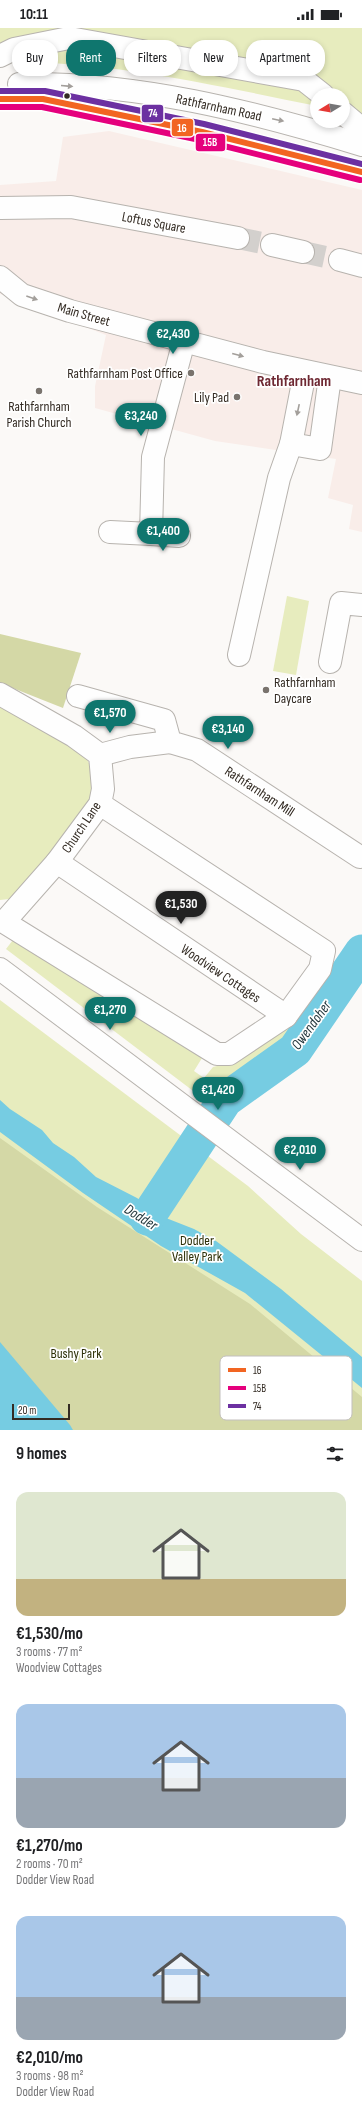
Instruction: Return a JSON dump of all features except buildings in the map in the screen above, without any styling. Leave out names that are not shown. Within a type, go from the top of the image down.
[{"type":"street","points":[[0,56],[14,49],[69,38],[304,80],[314,88]]},
{"type":"street","name":"Rathfarnham Road","points":[[0,84],[44,84],[130,91],[193,100],[284,122],[362,145]]},
{"type":"street","name":"Rathfarnham Road","points":[[0,99],[43,98],[202,132],[362,172]]},
{"type":"street","points":[[350,119],[362,129]]},
{"type":"street","name":"Loftus Square","points":[[0,208],[71,206],[238,238]]},
{"type":"street","points":[[340,260],[362,266]]},
{"type":"street","name":"Main Street","points":[[0,277],[26,296],[70,311],[306,372],[362,383]]},
{"type":"street","points":[[151,534],[153,457],[184,340]]},
{"type":"street","points":[[239,655],[278,478],[291,444],[306,372]]},
{"type":"street","points":[[291,444],[320,449],[330,377]]},
{"type":"street","points":[[110,532],[179,536]]},
{"type":"street","points":[[330,662],[341,602],[362,605]]},
{"type":"street","points":[[0,694],[74,736],[100,755],[130,746],[170,742],[164,720],[78,696]]},
{"type":"street","name":"Rathfarnham Mill","points":[[170,742],[197,750],[360,857]]},
{"type":"street","name":"Church Lane","points":[[100,755],[103,789],[100,804],[56,862],[4,922],[217,1054],[229,1054],[286,1016]]},
{"type":"street","points":[[100,804],[324,951],[320,969],[286,1016]]},
{"type":"street","name":"Woodview Cottages","points":[[56,862],[286,1016]]},
{"type":"street","points":[[0,969],[362,1240]]},
{"type":"shaded area","points":[[109,131],[362,190],[362,532],[349,529],[353,505],[328,498],[336,459],[215,441],[95,408],[95,386],[106,335],[0,294],[0,185],[56,181],[63,137]]},
{"type":"green space","points":[[0,28],[362,28],[362,116],[350,113],[350,88],[310,88],[310,105],[166,76],[181,76],[181,40],[124,40],[124,70],[116,70],[116,40],[66,40],[66,64],[58,63],[58,40],[12,40],[12,62],[0,62]]},
{"type":"green space","points":[[287,596],[309,601],[296,675],[273,671]]},
{"type":"green space","points":[[0,634],[81,653],[63,708],[0,683]]},
{"type":"green space","points":[[0,699],[81,748],[90,765],[95,786],[92,801],[67,837],[9,899],[0,900]]},
{"type":"green space","points":[[16,936],[202,1058],[194,1071],[204,1078],[213,1067],[221,1065],[291,1021],[292,1047],[239,1080],[220,1096],[213,1106],[6,949]]},
{"type":"green space","name":"Dodder Valley Park","points":[[0,1000],[248,1186],[301,1234],[362,1281],[362,1430],[0,1430]]},
{"type":"green space","name":"Bushy Park","points":[[0,1138],[97,1207],[250,1304],[313,1356],[220,1356],[220,1420],[352,1420],[352,1389],[362,1397],[362,1430],[0,1430]]},
{"type":"water","name":"Dodder","points":[[0,1100],[10,1109],[42,1130],[53,1143],[74,1157],[96,1177],[137,1198],[166,1218],[194,1229],[216,1241],[281,1289],[362,1357],[362,1388],[352,1380],[352,1356],[323,1356],[245,1293],[161,1246],[83,1193],[0,1132]]},
{"type":"water","points":[[0,1342],[70,1425],[73,1430],[0,1430]]},
{"type":"waterway","name":"Owendoher","points":[[147,1218],[225,1100],[295,1050],[362,952]]},
{"type":"tunnel","points":[[238,238],[272,245]]},
{"type":"tunnel","points":[[303,252],[340,260]]},
{"type":"transit line","name":"74","points":[[0,91],[45,91],[204,124],[362,164]]},
{"type":"transit line","name":"16","points":[[0,99],[43,99],[202,132],[362,172]]},
{"type":"transit line","name":"15B","points":[[0,107],[42,107],[200,140],[360,180]]},
{"type":"place","name":"Rathfarnham Post Office","points":[[191,373]]},
{"type":"place","name":"Rathfarnham Parish Church","points":[[39,391]]},
{"type":"place","name":"Lily Pad","points":[[237,397]]},
{"type":"place","name":"Rathfarnham Daycare","points":[[266,690]]},
{"type":"district","name":"Rathfarnham","points":[[294,380]]}]
